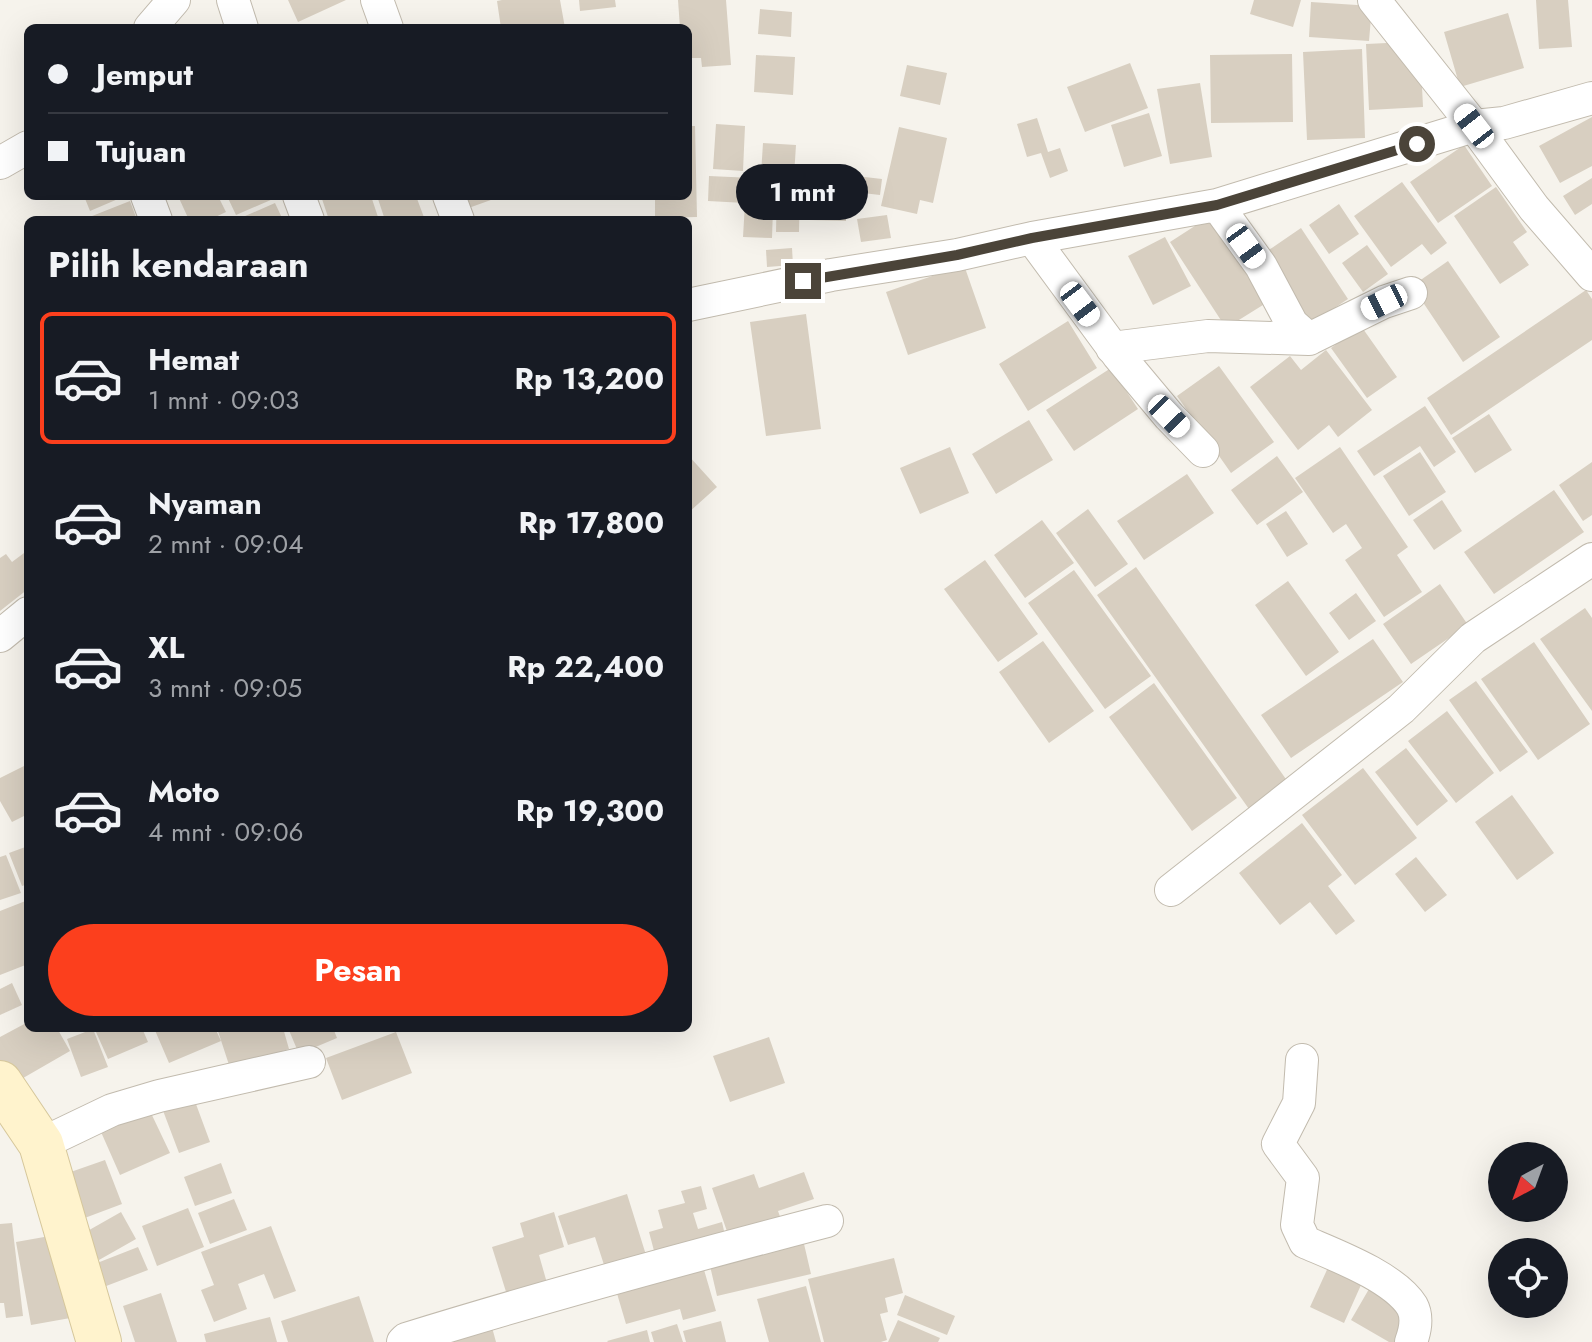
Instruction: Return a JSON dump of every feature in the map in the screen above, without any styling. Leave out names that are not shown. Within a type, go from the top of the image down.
[{"type":"street","points":[[153,24],[174,0]]},
{"type":"street","points":[[233,0],[241,24]]},
{"type":"street","points":[[377,0],[386,24]]},
{"type":"street","points":[[1374,0],[1474,126],[1534,208],[1592,275]]},
{"type":"street","points":[[692,304],[831,275],[957,255],[1032,238],[1217,205],[1474,126],[1504,123],[1592,98]]},
{"type":"street","points":[[0,163],[24,149]]},
{"type":"street","points":[[1217,205],[1261,266],[1292,324],[1309,339]]},
{"type":"street","points":[[1032,238],[1112,348],[1203,451]]},
{"type":"street","points":[[1112,348],[1208,336],[1309,339],[1384,302],[1411,293]]},
{"type":"street","points":[[1171,890],[1401,709],[1473,638],[1592,559]]},
{"type":"street","points":[[0,636],[24,616]]},
{"type":"street","points":[[1302,1060],[1299,1103],[1278,1144],[1303,1178],[1297,1225],[1305,1242],[1361,1267],[1400,1292],[1413,1308],[1416,1329],[1411,1342]]},
{"type":"street","points":[[22,1132],[159,1096],[309,1062]]},
{"type":"street","points":[[0,1083],[22,1132],[99,1342]]},
{"type":"street","points":[[403,1342],[494,1312],[827,1221]]},
{"type":"building","points":[[288,0],[346,0],[298,22]]},
{"type":"building","points":[[560,0],[564,24],[500,24],[497,1]]},
{"type":"building","points":[[579,0],[615,0],[616,7],[580,11]]},
{"type":"building","points":[[678,0],[726,0],[731,65],[702,67],[701,58],[692,58],[692,24],[680,24]]},
{"type":"building","points":[[1254,0],[1301,0],[1293,27],[1250,14]]},
{"type":"building","points":[[1536,0],[1568,0],[1572,47],[1539,49]]},
{"type":"building","points":[[1311,2],[1372,6],[1369,41],[1309,37]]},
{"type":"building","points":[[760,9],[792,12],[791,37],[758,34]]},
{"type":"building","points":[[1508,13],[1524,68],[1460,87],[1444,32]]},
{"type":"building","points":[[1408,42],[1421,67],[1423,107],[1369,110],[1366,44]]},
{"type":"building","points":[[1362,49],[1365,138],[1307,140],[1303,52]]},
{"type":"building","points":[[1292,54],[1293,122],[1211,123],[1210,55]]},
{"type":"building","points":[[756,55],[795,57],[793,95],[754,92]]},
{"type":"building","points":[[1130,63],[1148,108],[1085,132],[1067,87]]},
{"type":"building","points":[[907,65],[947,73],[940,105],[900,96]]},
{"type":"building","points":[[1200,83],[1212,157],[1170,164],[1157,89]]},
{"type":"building","points":[[1149,113],[1162,156],[1124,167],[1111,125]]},
{"type":"building","points":[[1592,117],[1592,166],[1560,183],[1539,146]]},
{"type":"building","points":[[1037,118],[1048,152],[1060,148],[1068,171],[1050,178],[1041,153],[1027,157],[1017,124]]},
{"type":"building","points":[[716,124],[745,126],[743,171],[713,169]]},
{"type":"building","points":[[692,126],[695,126],[697,217],[655,216],[655,200],[692,200]]},
{"type":"building","points":[[899,127],[947,138],[933,203],[920,200],[917,214],[881,206]]},
{"type":"building","points":[[763,143],[796,145],[794,176],[761,174]]},
{"type":"building","points":[[1464,145],[1492,186],[1438,223],[1410,182]]},
{"type":"building","points":[[811,167],[848,168],[846,221],[809,220]]},
{"type":"building","points":[[709,176],[774,179],[772,238],[743,237],[745,203],[708,201]]},
{"type":"building","points":[[856,176],[882,179],[880,195],[854,192]]},
{"type":"building","points":[[1592,178],[1592,204],[1575,215],[1563,196]]},
{"type":"building","points":[[1402,182],[1447,243],[1431,255],[1422,244],[1391,267],[1354,216]]},
{"type":"building","points":[[777,183],[800,184],[799,232],[776,232]]},
{"type":"building","points":[[1496,187],[1527,232],[1513,242],[1529,265],[1500,284],[1454,216]]},
{"type":"building","points":[[86,200],[116,200],[90,211]]},
{"type":"building","points":[[180,200],[220,200],[226,212],[218,216],[187,216]]},
{"type":"building","points":[[229,200],[271,200],[236,215]]},
{"type":"building","points":[[322,200],[372,200],[378,216],[328,216]]},
{"type":"building","points":[[378,200],[418,200],[424,216],[384,216]]},
{"type":"building","points":[[459,200],[491,200],[463,210]]},
{"type":"building","points":[[130,201],[136,216],[92,216]]},
{"type":"building","points":[[275,203],[281,216],[245,216]]},
{"type":"building","points":[[1339,204],[1359,234],[1329,254],[1309,225]]},
{"type":"building","points":[[1215,213],[1271,300],[1226,328],[1170,242]]},
{"type":"building","points":[[887,215],[891,238],[861,242],[857,219]]},
{"type":"building","points":[[1301,228],[1348,299],[1306,327],[1260,256]]},
{"type":"building","points":[[1165,237],[1191,286],[1153,305],[1128,256]]},
{"type":"building","points":[[1367,245],[1388,274],[1363,292],[1342,263]]},
{"type":"building","points":[[792,248],[793,265],[767,267],[766,250]]},
{"type":"building","points":[[1448,261],[1500,337],[1463,362],[1412,286]]},
{"type":"building","points":[[964,265],[986,328],[908,355],[886,292]]},
{"type":"building","points":[[1586,290],[1592,299],[1592,340],[1451,435],[1427,398]]},
{"type":"building","points":[[806,314],[821,429],[766,436],[750,322]]},
{"type":"building","points":[[1068,321],[1097,368],[1028,411],[999,364]]},
{"type":"building","points":[[1361,326],[1397,377],[1367,398],[1331,348]]},
{"type":"building","points":[[1326,350],[1372,410],[1338,437],[1329,425],[1298,450],[1250,387],[1290,356],[1301,370]]},
{"type":"building","points":[[1219,366],[1274,442],[1231,473],[1177,396]]},
{"type":"building","points":[[1111,368],[1138,409],[1074,451],[1046,410]]},
{"type":"building","points":[[1425,406],[1456,452],[1434,467],[1420,446],[1374,476],[1357,451]]},
{"type":"building","points":[[1489,414],[1512,450],[1475,473],[1452,438]]},
{"type":"building","points":[[1029,420],[1053,460],[996,494],[972,454]]},
{"type":"building","points":[[950,447],[969,493],[920,514],[900,468]]},
{"type":"building","points":[[1340,447],[1408,547],[1397,555],[1422,592],[1384,617],[1345,560],[1362,548],[1346,524],[1333,533],[1295,478]]},
{"type":"building","points":[[1420,452],[1446,492],[1409,516],[1383,476]]},
{"type":"building","points":[[1277,456],[1303,492],[1257,525],[1231,490]]},
{"type":"building","points":[[692,459],[717,487],[692,509]]},
{"type":"building","points":[[1592,462],[1592,515],[1583,521],[1559,485]]},
{"type":"building","points":[[1187,474],[1214,513],[1144,560],[1117,521]]},
{"type":"building","points":[[1554,490],[1584,532],[1494,594],[1464,552]]},
{"type":"building","points":[[1442,500],[1462,531],[1434,550],[1413,520]]},
{"type":"building","points":[[1088,509],[1128,564],[1095,587],[1056,533]]},
{"type":"building","points":[[1286,511],[1308,544],[1287,557],[1266,524]]},
{"type":"building","points":[[1042,520],[1074,563],[1025,598],[994,555]]},
{"type":"building","points":[[24,553],[24,592],[0,611],[0,558],[6,554],[12,562]]},
{"type":"building","points":[[985,560],[1038,634],[998,662],[944,589]]},
{"type":"building","points":[[1136,567],[1288,782],[1249,809],[1097,595]]},
{"type":"building","points":[[1074,570],[1151,676],[1105,709],[1028,603]]},
{"type":"building","points":[[1288,581],[1339,652],[1306,676],[1255,605]]},
{"type":"building","points":[[1440,584],[1468,625],[1411,664],[1383,624]]},
{"type":"building","points":[[1356,593],[1376,621],[1349,640],[1329,613]]},
{"type":"building","points":[[1585,608],[1592,618],[1592,711],[1540,639]]},
{"type":"building","points":[[1373,639],[1403,682],[1291,758],[1261,715]]},
{"type":"building","points":[[1043,641],[1094,711],[1049,743],[999,672]]},
{"type":"building","points":[[1534,642],[1590,724],[1538,760],[1481,679]]},
{"type":"building","points":[[1476,681],[1528,752],[1500,772],[1449,700]]},
{"type":"building","points":[[1154,683],[1237,798],[1192,831],[1109,717]]},
{"type":"building","points":[[1447,711],[1494,773],[1456,803],[1408,741]]},
{"type":"building","points":[[1406,748],[1448,801],[1417,826],[1375,772]]},
{"type":"building","points":[[24,766],[24,816],[12,822],[0,801],[0,778]]},
{"type":"building","points":[[1363,768],[1417,838],[1355,885],[1302,815]]},
{"type":"building","points":[[1512,795],[1554,853],[1517,880],[1475,822]]},
{"type":"building","points":[[1302,823],[1342,875],[1328,886],[1355,921],[1336,935],[1310,902],[1280,925],[1239,873]]},
{"type":"building","points":[[24,847],[24,885],[22,886],[9,853]]},
{"type":"building","points":[[6,855],[21,893],[0,900],[0,857]]},
{"type":"building","points":[[1416,857],[1447,895],[1425,912],[1395,874]]},
{"type":"building","points":[[24,902],[24,966],[0,975],[0,911]]},
{"type":"building","points":[[12,983],[22,1005],[0,1015],[0,989]]},
{"type":"building","points":[[24,1024],[24,1032],[59,1032],[70,1051],[11,1085],[0,1066],[0,1037]]},
{"type":"building","points":[[94,1032],[108,1067],[81,1077],[67,1039]]},
{"type":"building","points":[[96,1032],[144,1032],[148,1042],[108,1059]]},
{"type":"building","points":[[156,1032],[217,1032],[221,1041],[169,1063]]},
{"type":"building","points":[[218,1032],[284,1032],[289,1049],[230,1068]]},
{"type":"building","points":[[290,1032],[335,1032],[337,1038],[299,1054]]},
{"type":"building","points":[[396,1032],[412,1073],[342,1100],[326,1058]]},
{"type":"building","points":[[769,1037],[785,1083],[730,1102],[713,1056]]},
{"type":"building","points":[[193,1096],[210,1142],[179,1153],[162,1108]]},
{"type":"building","points":[[150,1111],[170,1153],[120,1175],[101,1132]]},
{"type":"building","points":[[105,1160],[122,1204],[82,1219],[65,1174]]},
{"type":"building","points":[[221,1163],[232,1193],[195,1206],[184,1177]]},
{"type":"building","points":[[804,1172],[814,1199],[778,1211],[783,1225],[731,1243],[712,1188],[754,1174],[759,1188]]},
{"type":"building","points":[[701,1186],[707,1209],[693,1213],[698,1229],[722,1222],[727,1244],[657,1262],[649,1232],[663,1228],[658,1210],[685,1203],[681,1191]]},
{"type":"building","points":[[627,1194],[646,1255],[605,1268],[595,1237],[568,1245],[558,1216]]},
{"type":"building","points":[[234,1199],[247,1230],[210,1244],[198,1213]]},
{"type":"building","points":[[188,1208],[204,1247],[157,1266],[142,1226]]},
{"type":"building","points":[[121,1212],[136,1239],[99,1260],[84,1233]]},
{"type":"building","points":[[554,1212],[564,1247],[539,1255],[547,1283],[507,1295],[492,1247],[524,1237],[520,1223]]},
{"type":"building","points":[[12,1223],[23,1316],[6,1318],[4,1303],[0,1303],[0,1224]]},
{"type":"building","points":[[271,1226],[296,1291],[274,1299],[264,1274],[238,1284],[247,1309],[214,1322],[201,1290],[214,1285],[201,1252]]},
{"type":"building","points":[[801,1231],[811,1274],[717,1296],[707,1253]]},
{"type":"building","points":[[61,1234],[76,1317],[31,1325],[16,1242]]},
{"type":"building","points":[[138,1247],[148,1270],[101,1288],[92,1265]]},
{"type":"building","points":[[700,1256],[716,1311],[683,1320],[680,1309],[626,1324],[613,1280]]},
{"type":"building","points":[[894,1258],[903,1293],[885,1298],[888,1312],[880,1314],[887,1340],[824,1342],[808,1279]]},
{"type":"building","points":[[1331,1261],[1365,1276],[1344,1323],[1310,1307]]},
{"type":"building","points":[[806,1286],[821,1342],[769,1342],[757,1299]]},
{"type":"building","points":[[1369,1289],[1412,1314],[1396,1342],[1389,1342],[1351,1320]]},
{"type":"building","points":[[161,1293],[177,1342],[135,1342],[123,1306]]},
{"type":"building","points":[[905,1295],[955,1316],[947,1335],[897,1315]]},
{"type":"building","points":[[359,1296],[374,1342],[288,1342],[281,1321]]},
{"type":"building","points":[[270,1317],[277,1342],[206,1342],[204,1334]]},
{"type":"building","points":[[490,1320],[496,1342],[418,1342]]},
{"type":"building","points":[[898,1320],[940,1338],[938,1342],[888,1342]]},
{"type":"building","points":[[721,1321],[726,1342],[686,1342],[683,1331]]},
{"type":"building","points":[[677,1324],[683,1342],[654,1342],[651,1332]]},
{"type":"building","points":[[647,1330],[650,1342],[607,1341]]},
{"type":"route","points":[[803,281],[1217,205],[1417,144]]}]
